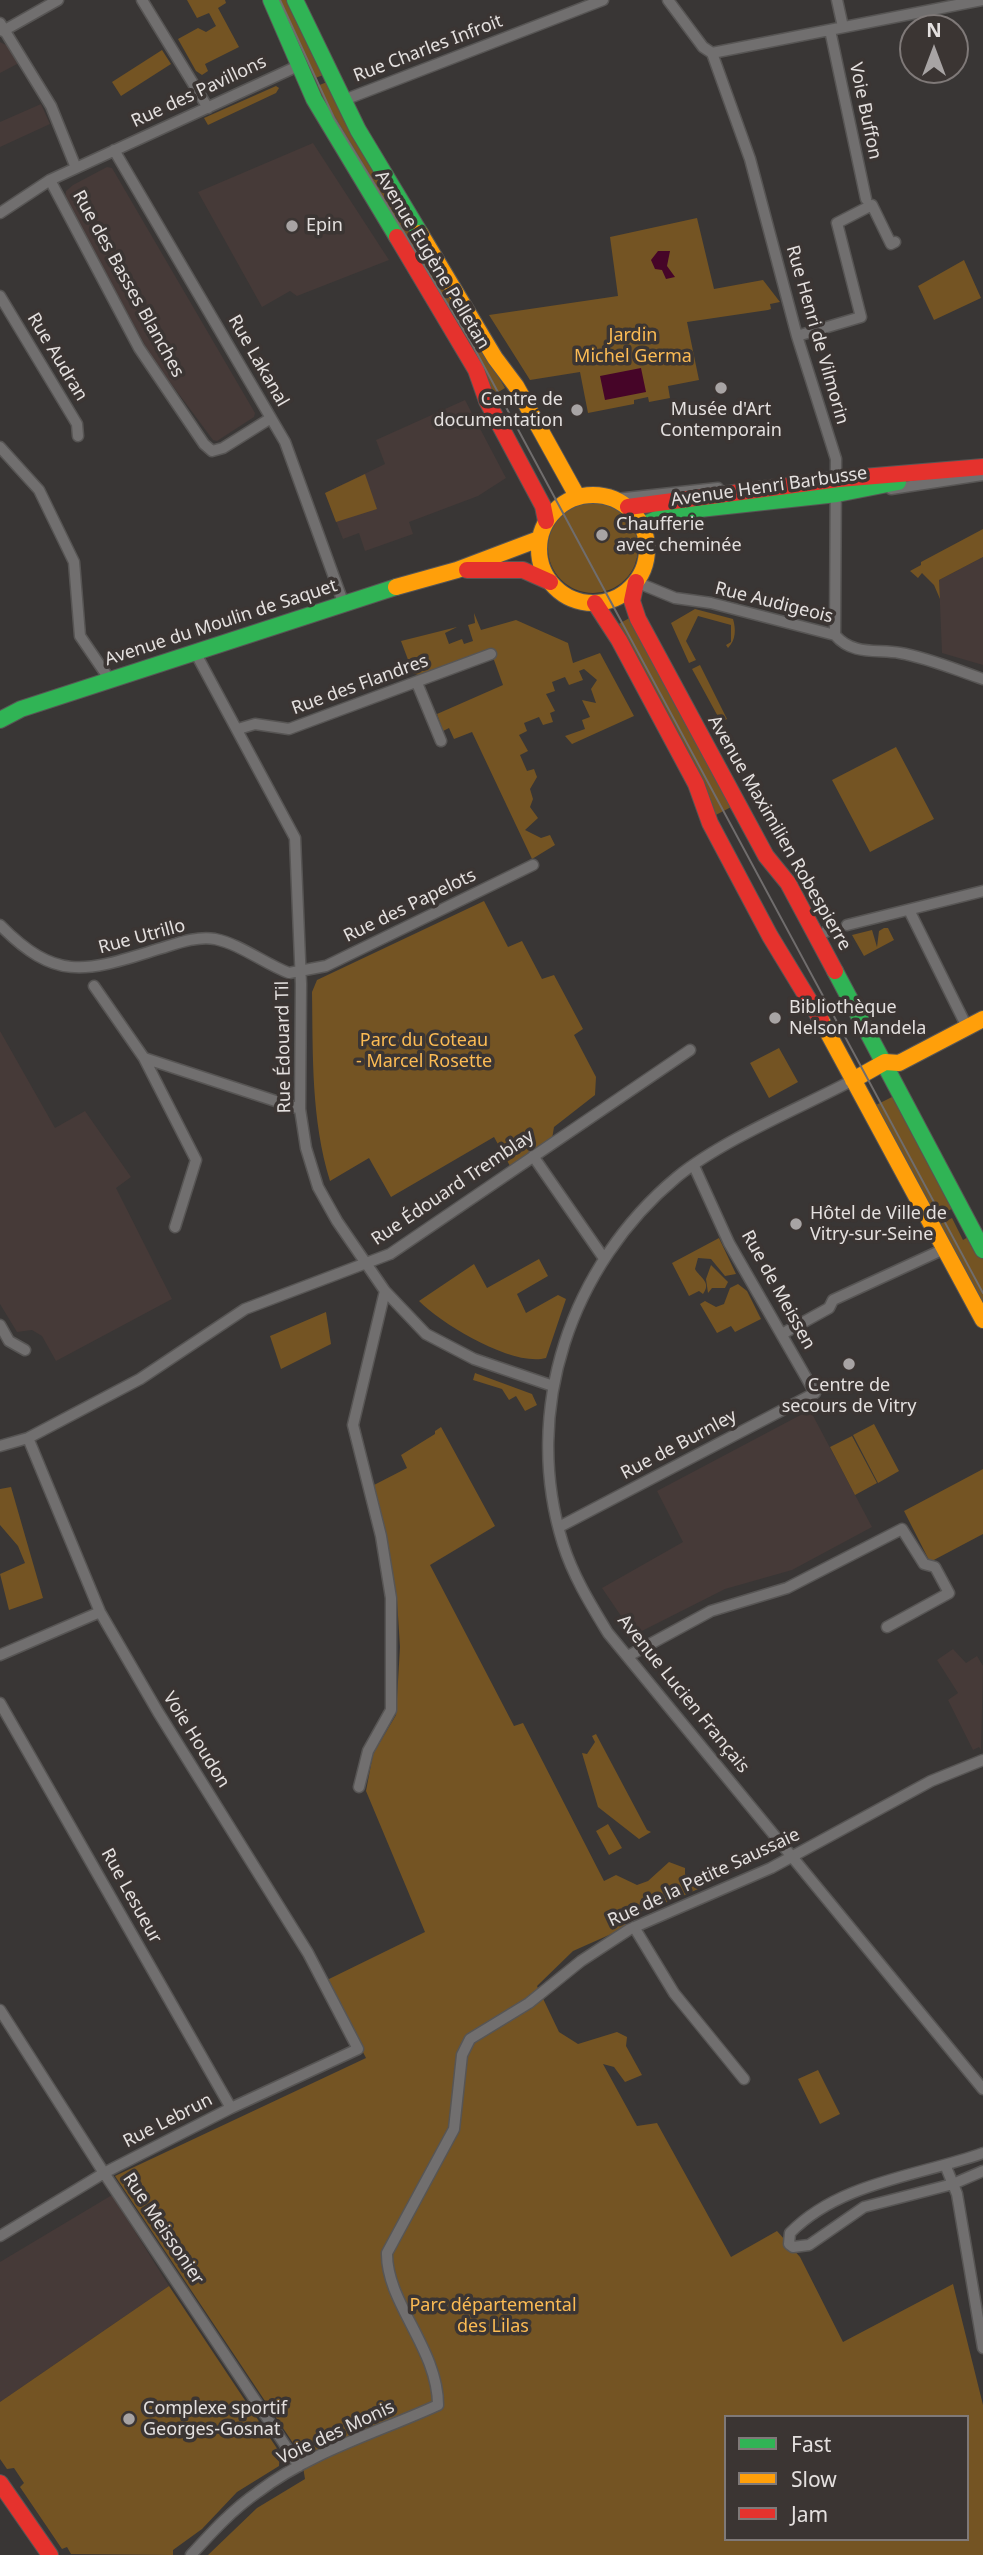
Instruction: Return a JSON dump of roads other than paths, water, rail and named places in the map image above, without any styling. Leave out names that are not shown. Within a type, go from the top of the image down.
[{"type":"main road","name":"Avenue Eugène Pelletan","points":[[271,0],[314,99],[476,370],[487,401],[543,506],[546,521]]},
{"type":"main road","name":"Avenue Eugène Pelletan","points":[[295,0],[383,172],[495,358],[516,386],[577,496]]},
{"type":"main road","name":"Avenue Henri Barbusse","points":[[644,528],[672,512],[837,491],[983,467]]},
{"type":"main road","name":"Avenue Henri Barbusse","points":[[622,503],[837,491]]},
{"type":"main road","points":[[590,494],[622,503],[644,528],[647,558],[636,582],[615,599],[594,603],[570,598],[550,582],[540,562],[539,539],[546,521],[558,506],[577,496],[590,494]]},
{"type":"main road","name":"Avenue du Moulin de Saquet","points":[[0,720],[21,709],[343,602],[457,570],[539,539]]},
{"type":"main road","name":"Avenue du Moulin de Saquet","points":[[457,570],[523,570],[550,582]]},
{"type":"main road","name":"Avenue Maximilien Robespierre","points":[[636,582],[632,601],[658,657],[766,856],[788,883],[886,1062],[983,1250]]},
{"type":"main road","points":[[594,603],[619,640],[696,784],[710,823],[770,936],[788,969],[810,999],[983,1320]]},
{"type":"main road","points":[[853,1080],[886,1062],[899,1063],[983,1018]]},
{"type":"main road","points":[[0,2483],[50,2555]]},
{"type":"street","points":[[58,0],[2,28],[51,106],[76,168]]},
{"type":"street","points":[[142,0],[208,108]]},
{"type":"street","name":"Rue Charles Infroit","points":[[344,100],[603,0]]},
{"type":"street","points":[[668,0],[703,47],[712,53],[982,0]]},
{"type":"street","points":[[836,0],[844,27]]},
{"type":"street","name":"Voie Buffon","points":[[830,30],[866,199]]},
{"type":"street","name":"Rue Henri de Vilmorin","points":[[712,53],[750,159],[797,336],[836,459],[835,635]]},
{"type":"street","name":"Rue des Pavillons","points":[[0,213],[50,180],[298,66]]},
{"type":"street","name":"Rue Lakanal","points":[[114,150],[285,442],[343,602]]},
{"type":"street","name":"Rue des Basses Blanches","points":[[50,180],[139,348],[204,444],[212,451],[223,448],[271,418]]},
{"type":"street","points":[[797,336],[861,317],[837,223],[872,205],[891,244],[895,242]]},
{"type":"street","name":"Rue Audran","points":[[0,296],[77,424],[78,436]]},
{"type":"street","points":[[0,447],[39,489],[74,562],[80,636],[110,680]]},
{"type":"street","name":"Avenue Henri Barbusse","points":[[837,491],[908,486],[983,475]]},
{"type":"street","name":"Rue Audigeois","points":[[636,582],[674,598],[711,603],[835,635],[843,644],[878,653],[898,652],[964,670],[983,679]]},
{"type":"street","name":"Rue Édouard Til","points":[[195,652],[295,838],[300,973],[300,1109],[306,1148],[318,1187],[337,1221],[385,1291],[418,1326],[449,1347],[553,1386]]},
{"type":"street","name":"Rue des Flandres","points":[[238,729],[254,724],[289,729],[491,654]]},
{"type":"street","points":[[417,683],[441,741]]},
{"type":"street","name":"Rue des Papelots","points":[[300,973],[326,966],[533,865]]},
{"type":"street","points":[[847,925],[983,891]]},
{"type":"street","points":[[909,910],[967,1027]]},
{"type":"street","name":"Rue Utrillo","points":[[0,925],[20,946],[48,962],[76,968],[95,967],[186,940],[215,939],[289,973],[300,973]]},
{"type":"street","points":[[94,986],[144,1058],[196,1160],[175,1227]]},
{"type":"street","name":"Rue Édouard Tremblay","points":[[0,1446],[28,1438],[140,1379],[245,1309],[390,1254],[690,1050]]},
{"type":"street","points":[[144,1058],[300,1109]]},
{"type":"street","name":"Avenue Lucien Français","points":[[853,1080],[694,1166],[640,1210],[603,1256],[583,1294],[561,1348],[553,1386],[550,1455],[559,1527],[577,1578],[608,1633],[983,2089]]},
{"type":"street","points":[[533,1156],[603,1256]]},
{"type":"street","name":"Rue de Meissen","points":[[694,1166],[729,1243],[815,1393]]},
{"type":"street","points":[[782,1334],[829,1308],[833,1300],[944,1249]]},
{"type":"street","points":[[359,1787],[368,1751],[391,1710],[391,1598],[381,1536],[353,1425],[385,1291]]},
{"type":"street","points":[[0,1325],[9,1341],[26,1349]]},
{"type":"street","name":"Rue de Burnley","points":[[559,1527],[815,1393]]},
{"type":"street","name":"Voie Houdon","points":[[28,1438],[100,1612],[158,1712],[308,1953],[358,2049]]},
{"type":"street","points":[[628,1656],[711,1611],[787,1588],[902,1529],[924,1564],[935,1567],[949,1593],[887,1627]]},
{"type":"street","points":[[0,1655],[100,1612]]},
{"type":"street","name":"Rue Lesueur","points":[[0,1703],[231,2108]]},
{"type":"street","name":"Rue de la Petite Saussaie","points":[[438,2405],[437,2376],[390,2276],[387,2253],[454,2129],[464,2048],[470,2039],[529,2003],[581,1961],[634,1927],[713,1895],[793,1857],[931,1781],[983,1760]]},
{"type":"street","points":[[634,1927],[674,1993],[744,2079]]},
{"type":"street","name":"Rue Meissonier","points":[[0,2010],[104,2173],[299,2466]]},
{"type":"street","name":"Rue Lebrun","points":[[0,2236],[104,2173],[231,2108],[358,2049]]},
{"type":"street","points":[[983,2153],[837,2198],[797,2226],[790,2233],[789,2244],[793,2247],[809,2245],[864,2207],[953,2184],[983,2171]]},
{"type":"street","points":[[946,2166],[953,2184],[983,2348]]},
{"type":"street","points":[[856,2191],[864,2207]]},
{"type":"street","name":"Voie des Monis","points":[[191,2555],[222,2521],[259,2491],[299,2466],[438,2405]]},
{"type":"tram line","points":[[280,0],[334,118],[472,344],[983,1293]]},
{"type":"place","name":"Epin","points":[[292,226]]},
{"type":"place","name":"Musée d'Art Contemporain","points":[[721,388]]},
{"type":"place","name":"Centre de documentation","points":[[577,410]]},
{"type":"place","name":"Chaufferie avec cheminée","points":[[602,535]]},
{"type":"place","name":"Bibliothèque Nelson Mandela","points":[[775,1018]]},
{"type":"place","name":"Hôtel de Ville de Vitry-sur-Seine","points":[[796,1224]]},
{"type":"place","name":"Centre de secours de Vitry","points":[[849,1364]]},
{"type":"place","name":"Complexe sportif Georges-Gosnat","points":[[129,2419]]},
{"type":"park label","name":"Jardin Michel Germa","points":[[633,346]]},
{"type":"park label","name":"Parc du Coteau - Marcel Rosette","points":[[424,1051]]},
{"type":"park label","name":"Parc départemental des Lilas","points":[[493,2316]]}]
